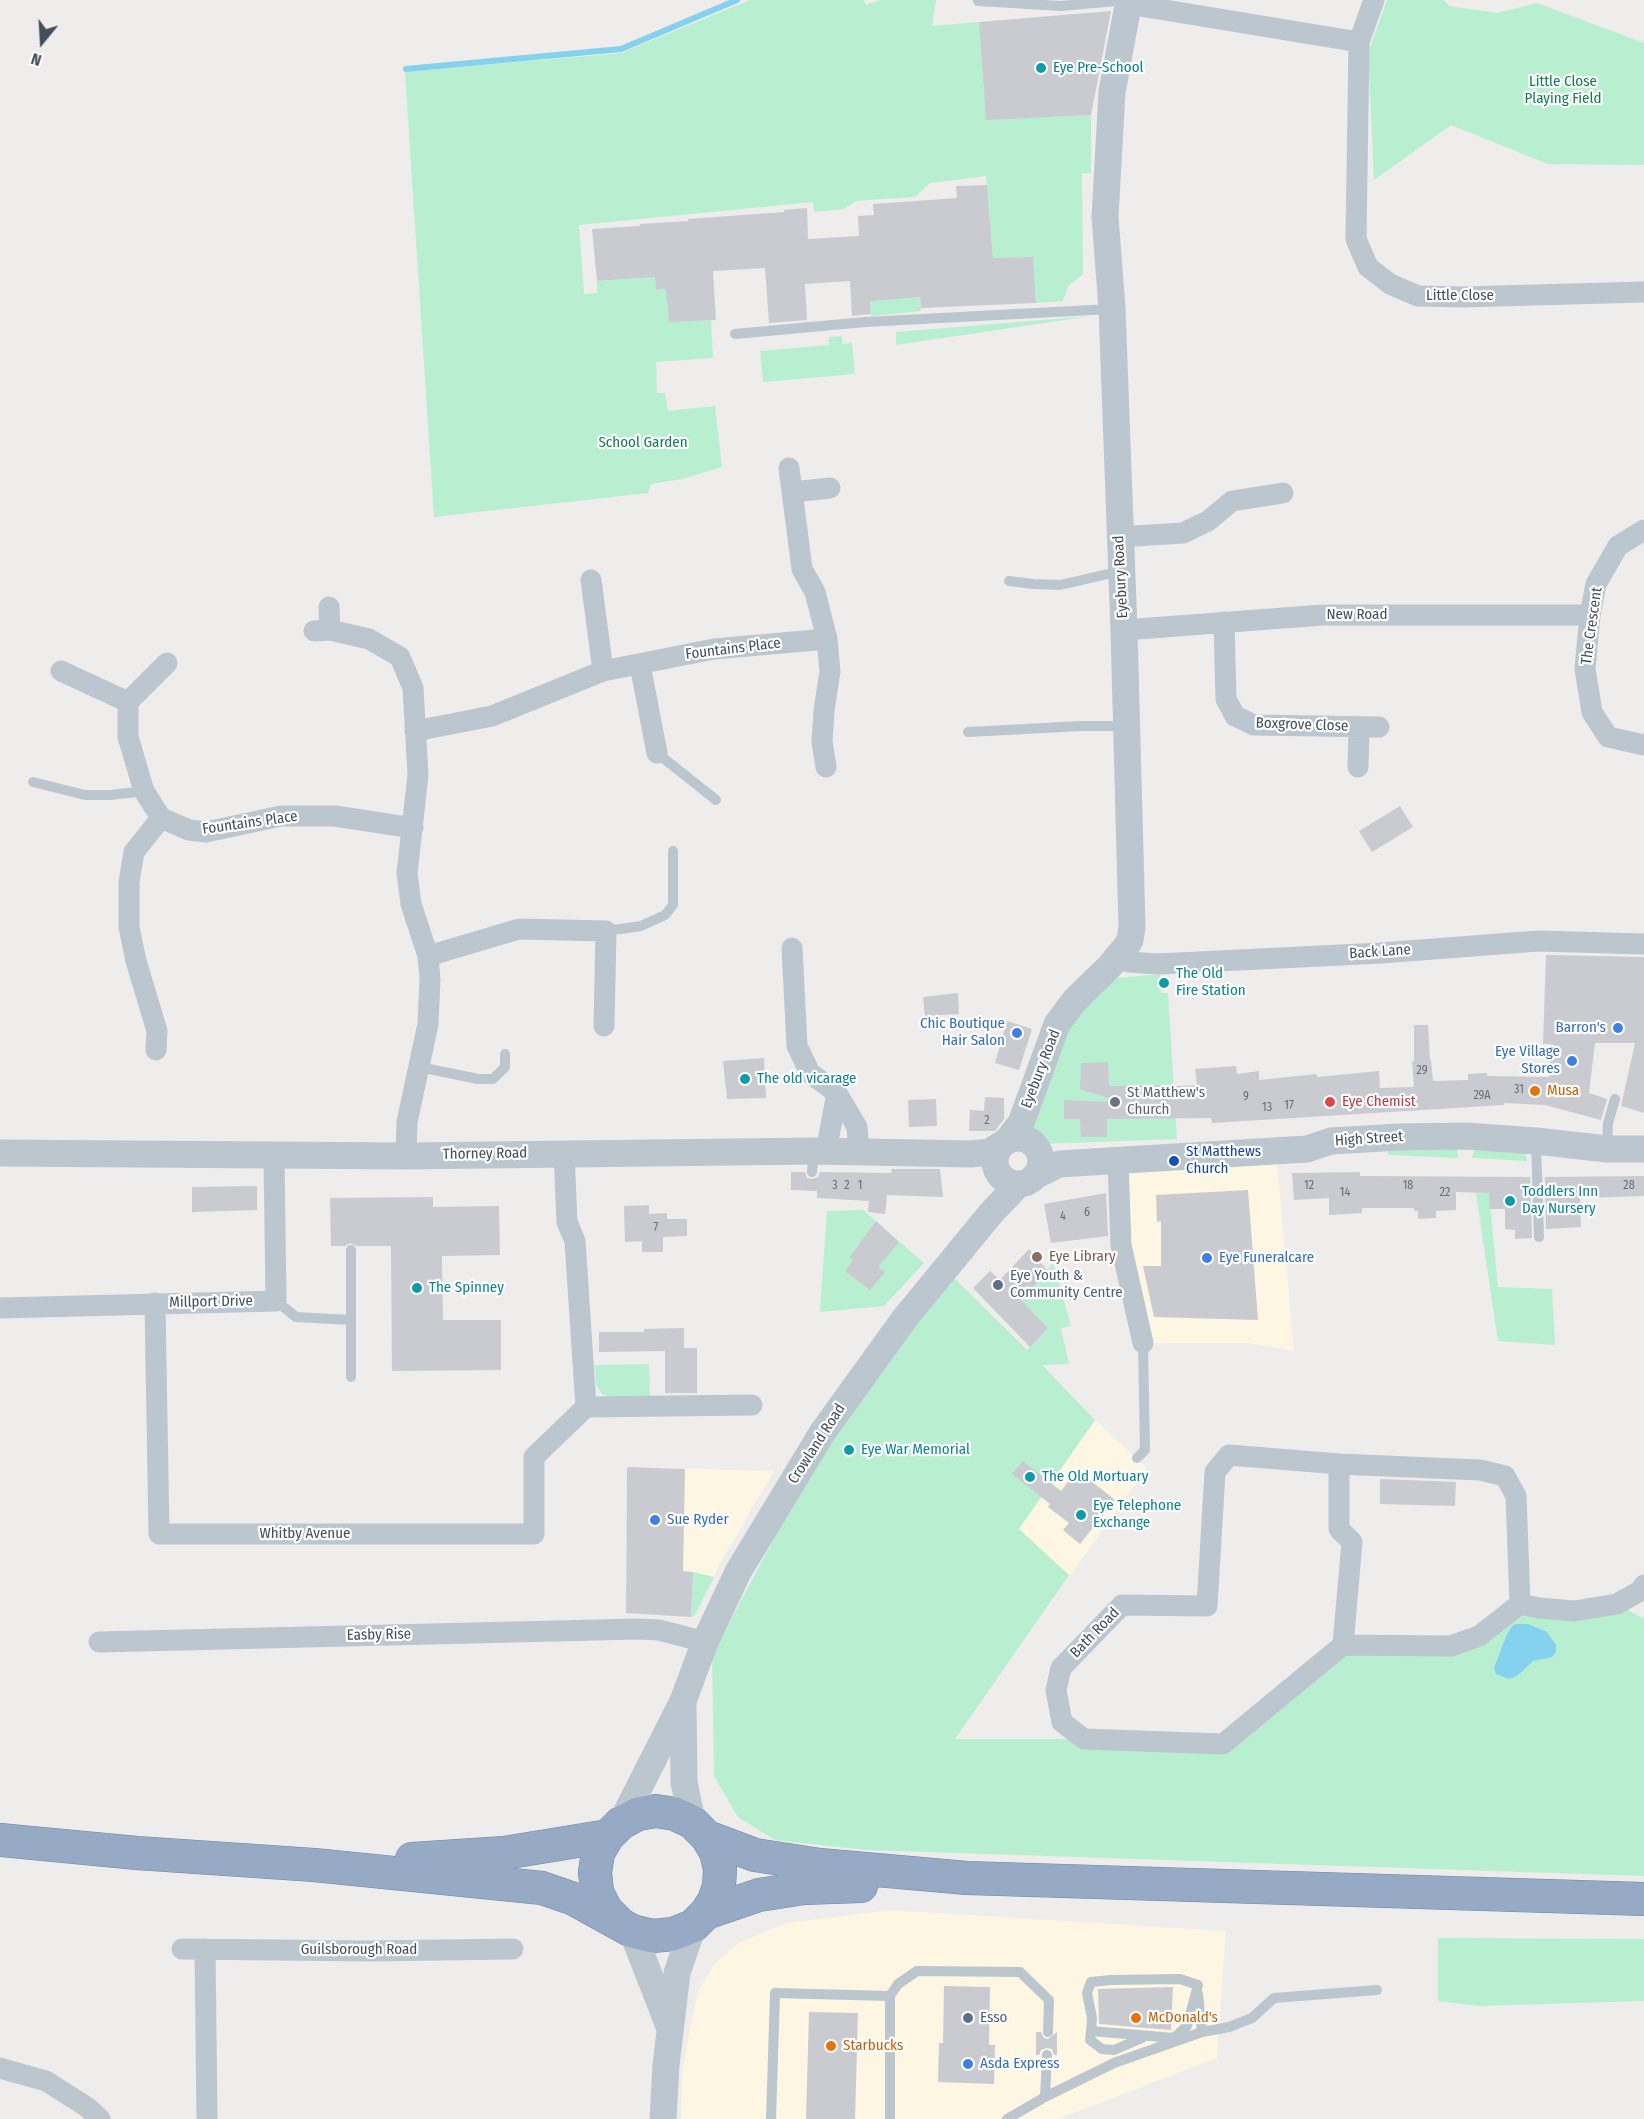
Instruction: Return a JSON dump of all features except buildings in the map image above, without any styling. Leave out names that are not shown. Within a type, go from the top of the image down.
[{"type":"highway","points":[[314,1865],[504,1853],[614,1829],[638,1814],[656,1811],[675,1814],[699,1829],[755,1855],[820,1865],[967,1878],[1644,1899]]},
{"type":"highway","points":[[614,1829],[598,1853],[594,1872],[597,1892],[606,1910],[626,1928]]},
{"type":"highway","points":[[699,1829],[716,1852],[720,1869],[714,1900],[699,1920]]},
{"type":"highway","points":[[0,1840],[314,1865],[542,1888],[574,1899],[626,1928],[653,1936],[674,1934],[699,1920],[759,1895],[804,1888],[967,1878]]},
{"type":"street","name":"Little Close","points":[[1374,0],[1359,42],[1356,239],[1368,267],[1390,284],[1418,296],[1644,292]]},
{"type":"street","points":[[1128,2],[1359,42]]},
{"type":"street","name":"Eyebury Road","points":[[1022,1159],[1057,1024],[1075,1000],[1118,957],[1130,940],[1132,927],[1128,726],[1112,309],[1104,217],[1112,92],[1128,2]]},
{"type":"street","points":[[789,468],[802,569],[815,592],[827,639],[830,671],[822,742],[826,767]]},
{"type":"street","points":[[793,492],[830,488]]},
{"type":"street","points":[[1119,537],[1183,533],[1208,520],[1232,501],[1283,493]]},
{"type":"street","name":"The Crescent","points":[[1644,530],[1618,546],[1596,584],[1590,615],[1585,669],[1592,712],[1608,737],[1644,745]]},
{"type":"street","points":[[591,580],[603,670]]},
{"type":"street","points":[[328,607],[322,630],[369,639],[400,657],[413,688],[418,775],[407,873],[411,904],[428,956],[430,980],[428,1024],[407,1122],[406,1156]]},
{"type":"street","name":"New Road","points":[[1124,630],[1323,615],[1590,615]]},
{"type":"street","name":"Boxgrove Close","points":[[1224,622],[1226,699],[1235,716],[1254,726],[1369,727],[1358,767]]},
{"type":"street","name":"Fountains Place","points":[[416,731],[492,717],[603,670],[640,665],[714,649],[827,639]]},
{"type":"street","points":[[156,1050],[157,1031],[136,961],[129,927],[129,882],[134,852],[161,818],[144,791],[128,737],[128,702],[167,663]]},
{"type":"street","points":[[640,665],[657,753]]},
{"type":"street","points":[[61,671],[128,702]]},
{"type":"street","name":"Fountains Place","points":[[161,818],[189,830],[206,832],[281,816],[334,816],[413,828]]},
{"type":"street","points":[[428,956],[519,929],[606,931],[604,1026]]},
{"type":"street","name":"Back Lane","points":[[1118,957],[1129,962],[1158,964],[1381,953],[1538,941],[1644,944]]},
{"type":"street","points":[[792,948],[797,1046],[810,1073],[837,1093],[857,1127],[859,1152]]},
{"type":"street","points":[[817,1158],[837,1093]]},
{"type":"street","name":"High Street","points":[[1022,1159],[1118,1162],[1307,1149],[1331,1141],[1399,1137],[1465,1136],[1606,1149],[1644,1149]]},
{"type":"street","name":"Thorney Road","points":[[0,1153],[274,1156],[564,1154],[817,1158],[859,1152],[971,1154],[1022,1159]]},
{"type":"street","points":[[564,1154],[567,1222],[575,1241],[586,1407],[752,1405]]},
{"type":"street","points":[[274,1156],[276,1301]]},
{"type":"street","name":"Crowland Road","points":[[614,1829],[683,1701],[705,1642],[761,1523],[822,1433],[905,1318],[992,1212],[1022,1159]]},
{"type":"street","points":[[1118,1162],[1121,1245],[1143,1343]]},
{"type":"street","name":"Millport Drive","points":[[0,1308],[276,1301]]},
{"type":"street","name":"Whitby Avenue","points":[[155,1303],[159,1534],[534,1534],[534,1457],[586,1407]]},
{"type":"street","name":"Bath Road","points":[[1343,1645],[1223,1744],[1084,1739],[1062,1722],[1056,1690],[1062,1668],[1122,1605],[1207,1606],[1215,1472],[1229,1455],[1339,1464],[1480,1470],[1505,1476],[1516,1496],[1520,1604]]},
{"type":"street","points":[[1339,1464],[1339,1528],[1352,1542],[1343,1645],[1451,1646],[1479,1636],[1520,1604],[1574,1611],[1617,1604],[1640,1591],[1644,1586]]},
{"type":"street","name":"Easby Rise","points":[[99,1642],[659,1629],[705,1642]]},
{"type":"street","name":"Crowland Road","points":[[683,1701],[684,1782],[699,1829]]},
{"type":"street","points":[[663,2119],[677,1973],[699,1920]]},
{"type":"street","points":[[626,1928],[670,2030]]},
{"type":"street","name":"Guilsborough Road","points":[[182,1949],[492,1955],[513,1949]]},
{"type":"street","points":[[205,1949],[207,2119]]},
{"type":"street","points":[[0,2068],[46,2081],[87,2107],[100,2119]]},
{"type":"street","points":[[643,2119],[664,2092]]},
{"type":"lane","points":[[978,1],[1061,6],[1128,2]]},
{"type":"lane","points":[[735,334],[865,322],[1112,309]]},
{"type":"lane","points":[[1009,581],[1060,585],[1121,571]]},
{"type":"lane","points":[[968,732],[1128,726]]},
{"type":"lane","points":[[657,753],[716,800]]},
{"type":"lane","points":[[33,782],[85,795],[144,791]]},
{"type":"lane","points":[[606,931],[641,926],[665,915],[673,905],[673,851]]},
{"type":"lane","points":[[419,1067],[478,1079],[493,1079],[505,1067],[505,1054]]},
{"type":"lane","points":[[1606,1149],[1608,1123],[1615,1099]]},
{"type":"lane","points":[[1536,1141],[1539,1238]]},
{"type":"lane","points":[[351,1250],[351,1377]]},
{"type":"lane","points":[[276,1301],[296,1317],[351,1320]]},
{"type":"lane","points":[[1137,1458],[1145,1450],[1143,1343]]},
{"type":"lane","points":[[890,2119],[890,1996],[898,1984],[917,1971],[1020,1972],[1048,2000],[1048,2032]]},
{"type":"lane","points":[[1146,2037],[1114,2050],[1102,2049],[1090,2040],[1092,2018],[1087,1993],[1090,1982],[1180,1979],[1198,1985]]},
{"type":"lane","points":[[1091,2031],[1174,2038],[1187,2026],[1198,1985]]},
{"type":"lane","points":[[1198,1985],[1202,2032]]},
{"type":"lane","points":[[1007,2119],[1045,2097],[1114,2063],[1202,2032],[1252,2018],[1274,1998],[1377,1990]]},
{"type":"lane","points":[[771,2119],[775,1993],[890,1996]]},
{"type":"lane","points":[[1045,2097],[1047,2055]]},
{"type":"shaded area","points":[[1118,1162],[1277,1162],[1294,1351],[1248,1343],[1143,1343]]},
{"type":"shaded area","points":[[1095,1420],[1147,1468],[1070,1576],[1018,1529]]},
{"type":"shaded area","points":[[627,1467],[774,1471],[723,1558],[695,1615],[626,1613]]},
{"type":"shaded area","points":[[890,1910],[1226,1931],[1217,2058],[1058,2119],[681,2119],[682,2074],[692,2018],[699,1990],[715,1963],[740,1942],[787,1923]]},
{"type":"green space","name":"School Garden","points":[[750,0],[864,0],[866,5],[881,0],[936,0],[932,26],[979,22],[986,119],[1091,115],[1091,173],[1082,173],[1083,274],[1068,286],[1063,301],[1036,303],[1033,257],[1003,258],[949,266],[993,256],[986,176],[930,183],[915,197],[856,201],[844,209],[814,212],[813,202],[579,225],[584,294],[597,293],[597,281],[655,277],[656,290],[666,289],[673,309],[668,309],[669,322],[711,320],[713,358],[656,362],[657,393],[665,393],[668,411],[715,406],[722,467],[682,479],[651,484],[648,493],[434,517],[405,72],[621,53]]},
{"type":"green space","name":"Little Close Playing Field","points":[[1387,0],[1444,0],[1449,6],[1497,13],[1537,3],[1644,43],[1644,165],[1548,164],[1451,125],[1374,180],[1368,53]]},
{"type":"green space","points":[[918,270],[921,311],[871,316],[870,296]]},
{"type":"green space","points":[[1091,316],[896,345],[896,332]]},
{"type":"green space","points":[[842,336],[842,344],[852,343],[855,374],[763,382],[760,351],[829,345],[829,337]]},
{"type":"green space","points":[[1160,974],[1161,993],[1168,993],[1177,1139],[1040,1144],[1032,1136],[1031,1124],[1064,1027],[1101,987],[1118,978]]},
{"type":"green space","points":[[1457,1144],[1458,1158],[1388,1155],[1388,1146]]},
{"type":"green space","points":[[1475,1145],[1511,1153],[1524,1148],[1527,1161],[1472,1158]]},
{"type":"green space","points":[[1476,1193],[1489,1193],[1498,1287],[1552,1289],[1555,1345],[1498,1341]]},
{"type":"green space","points":[[863,1210],[924,1263],[884,1306],[820,1312],[827,1211]]},
{"type":"green space","points":[[1053,1263],[1071,1326],[1061,1328],[1069,1364],[1042,1365],[1095,1420],[1019,1529],[1069,1575],[955,1739],[1084,1739],[1223,1744],[1343,1645],[1479,1636],[1520,1604],[1617,1604],[1644,1619],[1644,1876],[867,1850],[775,1840],[738,1817],[714,1776],[712,1655],[809,1473],[951,1275],[1027,1350],[1048,1328],[1021,1300]]},
{"type":"green space","points":[[649,1364],[650,1398],[609,1397],[602,1394],[596,1385],[595,1365]]},
{"type":"green space","points":[[693,1572],[714,1577],[695,1615],[691,1617]]},
{"type":"green space","points":[[1438,1938],[1644,1939],[1644,2001],[1479,2006],[1438,2001]]},
{"type":"water","points":[[1516,1624],[1528,1624],[1547,1632],[1556,1645],[1556,1651],[1552,1657],[1533,1661],[1517,1676],[1509,1679],[1496,1674],[1494,1668],[1507,1634]]},
{"type":"waterway","points":[[406,69],[621,49],[737,0]]},
{"type":"place","name":"Eye Pre-School","points":[[1041,68]]},
{"type":"place","name":"The Old Fire Station","points":[[1164,983]]},
{"type":"place","name":"Barron's","points":[[1618,1028]]},
{"type":"place","name":"Chic Boutique Hair Salon","points":[[1017,1033]]},
{"type":"place","name":"Eye Village Stores","points":[[1572,1061]]},
{"type":"place","name":"The old vicarage","points":[[745,1079]]},
{"type":"place","name":"Musa","points":[[1535,1091]]},
{"type":"place","name":"St Matthew's Church","points":[[1115,1102]]},
{"type":"place","name":"Eye Chemist","points":[[1330,1102]]},
{"type":"place","name":"St Matthews Church","points":[[1174,1161]]},
{"type":"place","name":"Toddlers Inn Day Nursery","points":[[1510,1201]]},
{"type":"place","name":"Eye Library","points":[[1037,1257]]},
{"type":"place","name":"Eye Funeralcare","points":[[1207,1258]]},
{"type":"place","name":"Eye Youth & Community Centre","points":[[998,1285]]},
{"type":"place","name":"The Spinney","points":[[417,1288]]},
{"type":"place","name":"Eye War Memorial","points":[[849,1450]]},
{"type":"place","name":"The Old Mortuary","points":[[1030,1477]]},
{"type":"place","name":"Eye Telephone Exchange","points":[[1081,1515]]},
{"type":"place","name":"Sue Ryder","points":[[655,1520]]},
{"type":"place","name":"Esso","points":[[968,2018]]},
{"type":"place","name":"McDonald's","points":[[1136,2018]]},
{"type":"place","name":"Starbucks","points":[[831,2046]]},
{"type":"place","name":"Asda Express","points":[[968,2064]]}]
